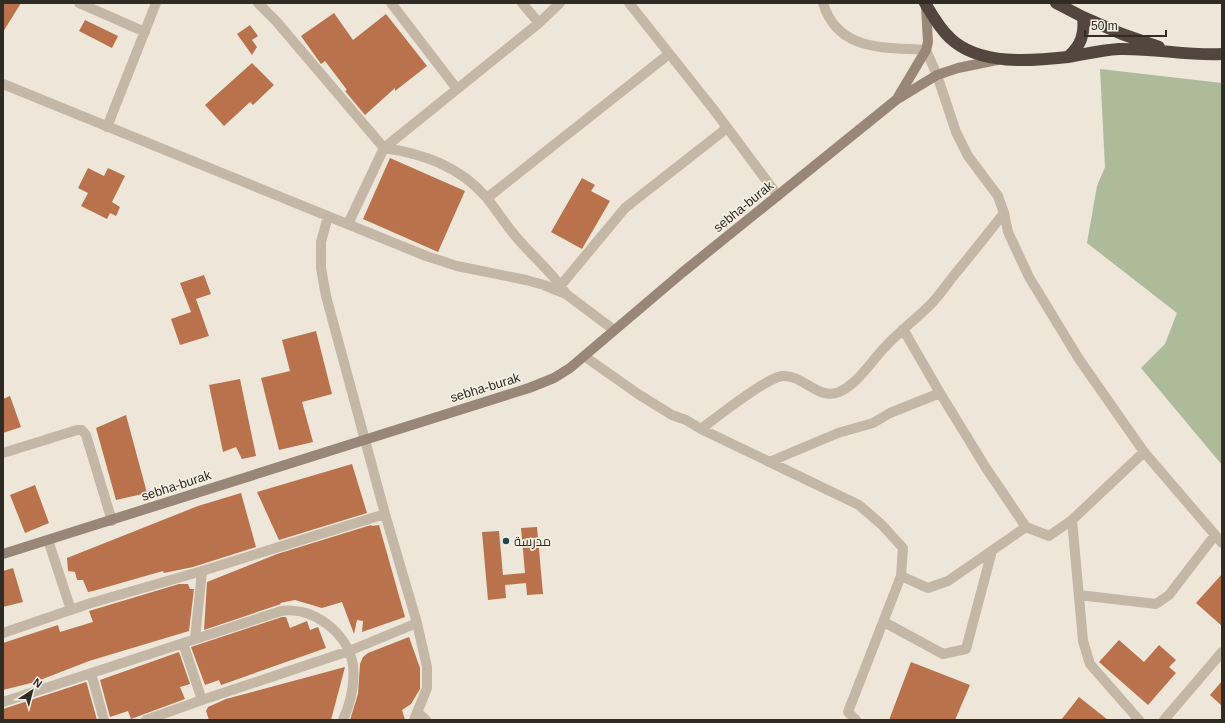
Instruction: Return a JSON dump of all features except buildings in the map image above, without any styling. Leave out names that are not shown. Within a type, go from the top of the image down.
[{"type":"highway","points":[[1056,3],[1122,34],[1170,51],[1193,55],[1222,54]]},
{"type":"highway","name":"sebha-burak","points":[[926,4],[938,24],[956,43],[978,54],[1000,59],[1036,60],[1118,49],[1170,51]]},
{"type":"highway","points":[[1069,56],[1076,50],[1084,35],[1083,17]]},
{"type":"main road","name":"sebha-burak","points":[[896,100],[926,50],[928,42],[928,26],[926,4]]},
{"type":"main road","name":"sebha-burak","points":[[3,554],[112,521],[364,439],[529,388],[554,378],[570,368],[614,330],[896,100],[937,74],[1000,59]]},
{"type":"street","points":[[79,3],[145,32]]},
{"type":"street","points":[[107,127],[156,3]]},
{"type":"street","points":[[258,3],[281,27],[384,148],[421,156],[459,173],[470,181],[487,198],[519,240],[560,285],[566,294]]},
{"type":"street","points":[[522,3],[539,23]]},
{"type":"street","points":[[348,224],[384,148],[539,23],[560,3]]},
{"type":"street","points":[[629,3],[670,54],[778,196]]},
{"type":"street","points":[[823,3],[830,21],[839,30],[860,43],[926,50],[937,74],[956,132],[968,156],[998,196],[1004,213],[1008,232],[1029,277],[1079,359],[1144,452],[1222,543]]},
{"type":"street","points":[[395,5],[457,89]]},
{"type":"street","points":[[487,198],[670,54]]},
{"type":"street","points":[[3,84],[426,256],[456,266],[534,282],[566,294],[614,330]]},
{"type":"street","points":[[560,285],[625,208],[727,128]]},
{"type":"street","points":[[702,429],[775,378],[784,376],[794,378],[822,393],[830,394],[838,392],[854,382],[885,347],[940,294],[1004,213]]},
{"type":"street","points":[[328,216],[321,242],[321,268],[326,296],[364,439],[417,624],[427,667],[428,678],[427,688],[415,716],[426,720]]},
{"type":"street","points":[[903,329],[986,468],[1026,527],[1049,536],[1072,520],[1144,452]]},
{"type":"street","points":[[584,356],[638,394],[672,415],[686,420],[859,505],[882,525],[903,548],[902,576],[845,716],[856,720]]},
{"type":"street","points":[[769,462],[838,433],[873,423],[890,413],[940,393]]},
{"type":"street","points":[[3,453],[77,430],[82,430],[86,435],[112,521]]},
{"type":"street","points":[[3,633],[106,598],[202,571],[385,514]]},
{"type":"street","points":[[1072,520],[1083,641],[1090,664],[1139,720]]},
{"type":"street","points":[[902,576],[928,588],[948,581],[1026,527]]},
{"type":"street","points":[[1079,595],[1156,604],[1168,595],[1215,535]]},
{"type":"street","points":[[48,540],[71,610]]},
{"type":"street","points":[[884,622],[943,654],[966,649],[992,551]]},
{"type":"street","points":[[195,639],[202,571]]},
{"type":"street","points":[[3,702],[281,611],[292,610],[311,614],[322,620],[339,636],[349,651],[353,666],[352,690],[343,720]]},
{"type":"street","points":[[146,720],[168,716],[202,700],[349,651],[417,624]]},
{"type":"street","points":[[183,643],[202,700]]},
{"type":"street","points":[[1164,720],[1222,652]]},
{"type":"street","points":[[91,673],[104,720]]},
{"type":"green space","points":[[1100,69],[1222,83],[1222,465],[1141,368],[1165,344],[1177,313],[1087,243],[1097,186],[1105,167]]},
{"type":"place","name":"مدرسة","points":[[506,541]]}]
